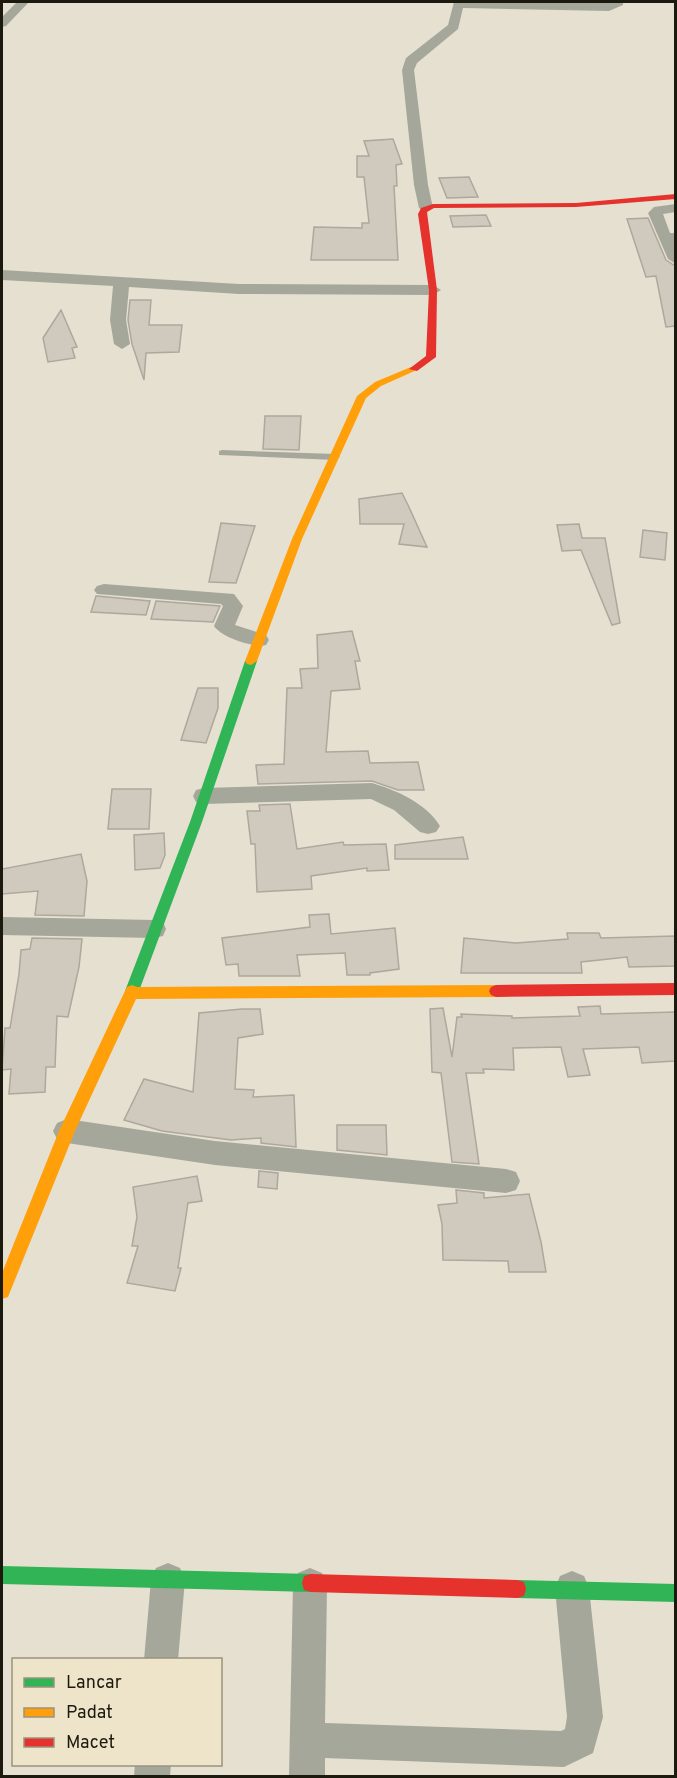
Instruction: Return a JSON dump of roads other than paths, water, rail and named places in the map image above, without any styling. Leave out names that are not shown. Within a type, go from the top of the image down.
[{"type":"street","points":[[2,23],[23,2]]},
{"type":"street","points":[[426,208],[421,185],[408,70],[411,61],[454,26],[459,3],[609,7],[617,5],[617,2]]},
{"type":"street","points":[[2,1292],[67,1131],[131,993],[297,539],[362,396],[369,389],[424,364],[431,357],[433,290],[422,214],[426,208],[433,206],[600,204],[675,196]]},
{"type":"street","points":[[675,208],[659,210],[655,213],[670,238],[675,259]]},
{"type":"street","points":[[2,275],[239,289],[433,290]]},
{"type":"street","points":[[121,282],[118,320],[122,344]]},
{"type":"street","points":[[104,590],[227,598],[233,606],[224,626],[226,629],[259,640]]},
{"type":"street","points":[[204,796],[372,791],[391,797],[410,808],[428,826]]},
{"type":"street","points":[[2,926],[154,929]]},
{"type":"street","points":[[131,993],[381,993],[675,989]]},
{"type":"street","points":[[67,1131],[215,1153],[506,1182]]},
{"type":"street","points":[[2,1575],[310,1585],[572,1588],[675,1593]]},
{"type":"street","points":[[161,1658],[168,1580]]},
{"type":"street","points":[[307,1776],[310,1585]]},
{"type":"street","points":[[308,1740],[564,1749],[580,1740],[585,1717],[572,1588]]},
{"type":"lane","points":[[222,453],[335,457]]}]
